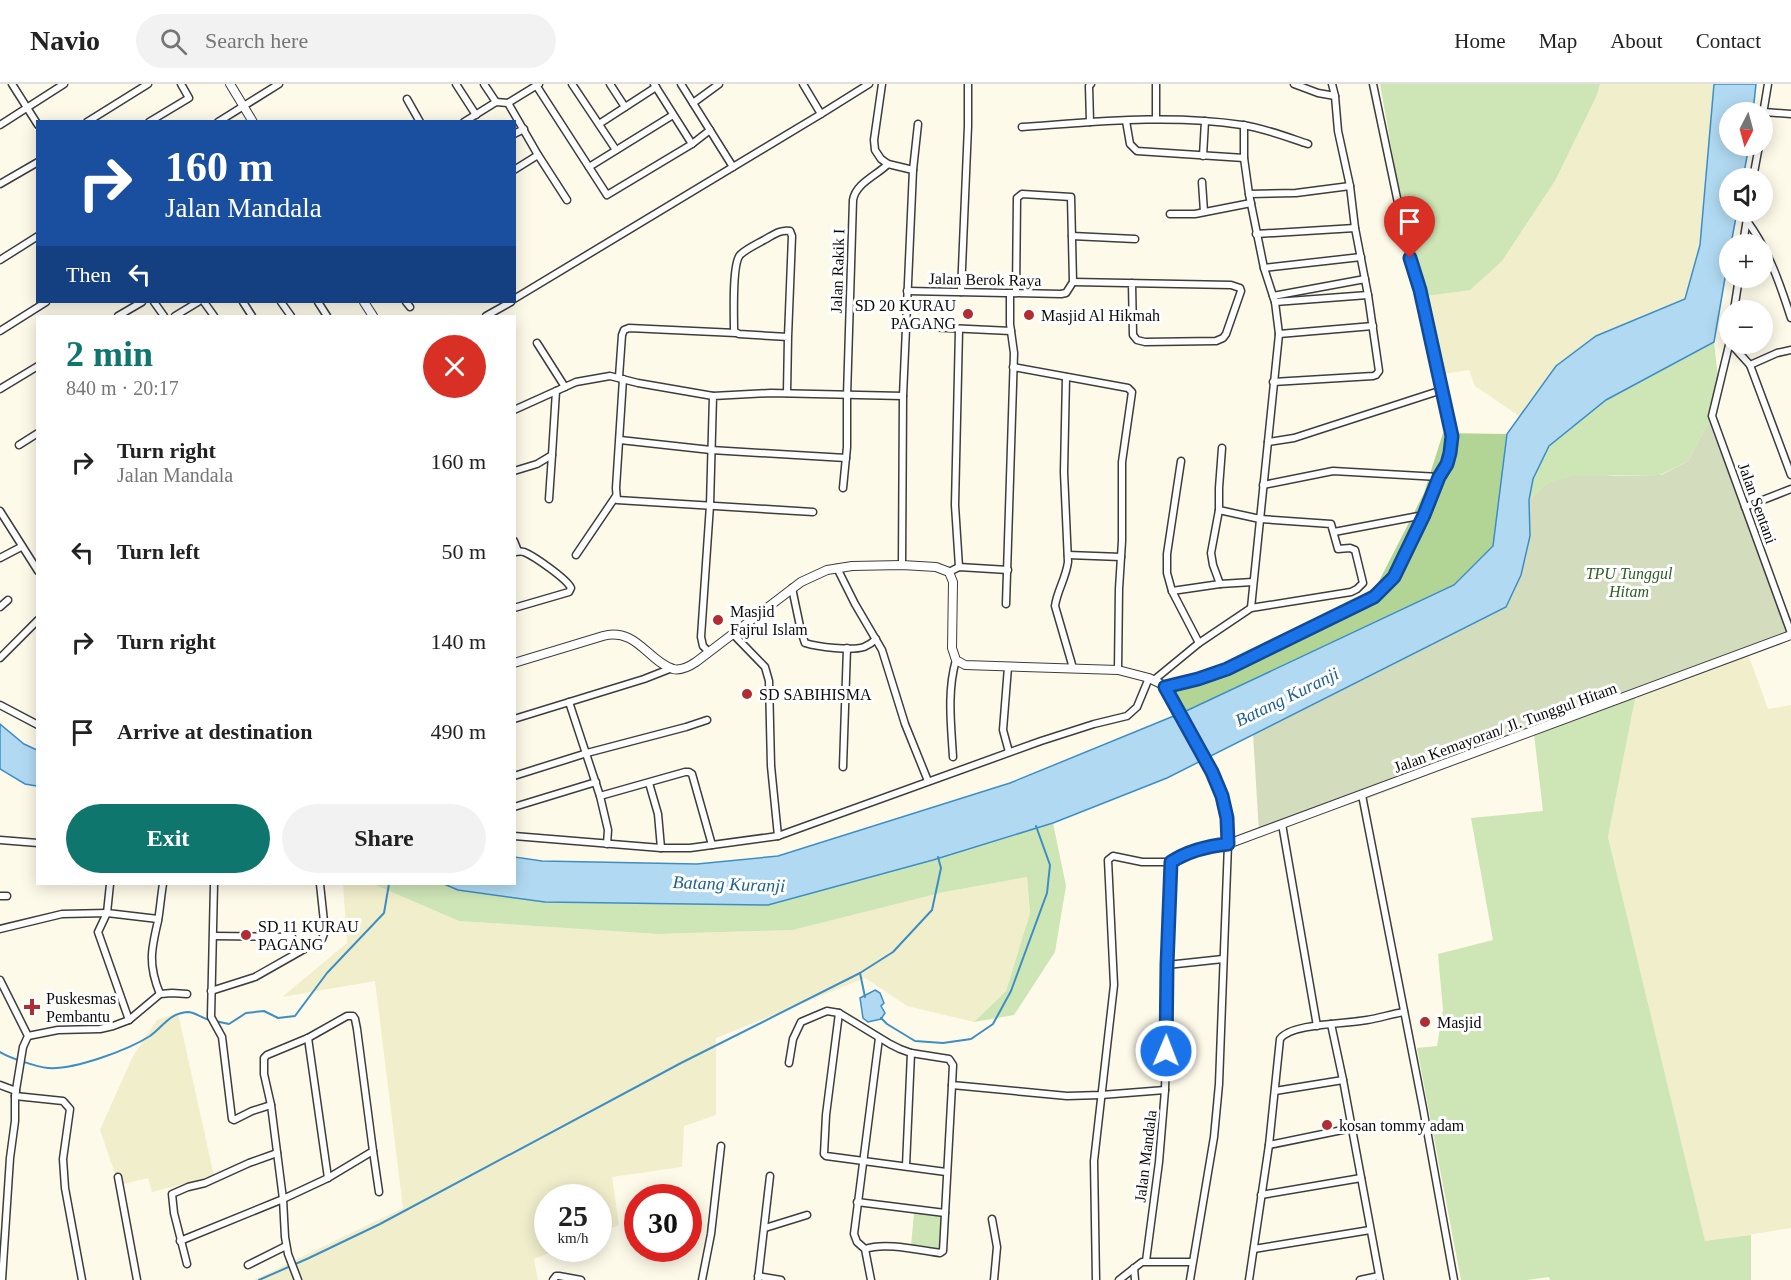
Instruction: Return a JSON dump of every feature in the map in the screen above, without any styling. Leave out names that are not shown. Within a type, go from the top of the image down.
[{"type":"street","points":[[12,84],[36,122]]},
{"type":"street","points":[[0,125],[64,84]]},
{"type":"street","points":[[90,120],[148,84]]},
{"type":"street","points":[[152,120],[189,98],[181,84]]},
{"type":"street","points":[[230,84],[252,120]]},
{"type":"street","points":[[221,120],[279,84]]},
{"type":"street","points":[[456,84],[476,115]]},
{"type":"street","points":[[484,84],[496,102]]},
{"type":"street","points":[[572,84],[616,150]]},
{"type":"street","points":[[610,84],[625,107]]},
{"type":"street","points":[[681,84],[733,167]]},
{"type":"street","points":[[693,103],[718,84]]},
{"type":"street","points":[[803,84],[821,114]]},
{"type":"street","points":[[516,298],[869,84]]},
{"type":"street","points":[[882,84],[874,146],[881,159],[888,164],[914,170]]},
{"type":"street","points":[[961,292],[968,84]]},
{"type":"street","points":[[1156,84],[1156,119]]},
{"type":"street","points":[[1294,84],[1318,93],[1335,96]]},
{"type":"street","points":[[1273,382],[1379,373],[1332,84]]},
{"type":"street","points":[[1165,687],[1227,669],[1374,597],[1394,577],[1447,464],[1452,436],[1420,290],[1406,241],[1373,84]]},
{"type":"street","points":[[1765,102],[1768,84]]},
{"type":"street","points":[[467,120],[496,102],[508,103],[537,85],[608,195],[692,144],[710,130]]},
{"type":"street","points":[[599,123],[655,85],[692,144]]},
{"type":"street","points":[[1088,85],[1090,123]]},
{"type":"street","points":[[407,99],[419,120]]},
{"type":"street","points":[[508,103],[567,200]]},
{"type":"street","points":[[1773,113],[1791,114]]},
{"type":"street","points":[[589,167],[673,115]]},
{"type":"street","points":[[1022,127],[1156,119],[1205,121],[1244,125],[1308,144]]},
{"type":"street","points":[[1126,121],[1130,144],[1137,151],[1244,158]]},
{"type":"street","points":[[1203,156],[1205,121]]},
{"type":"street","points":[[902,565],[903,396],[918,124]]},
{"type":"street","points":[[1244,125],[1244,158],[1249,194],[1264,268],[1274,299],[1279,334],[1251,608]]},
{"type":"street","points":[[516,133],[524,129]]},
{"type":"street","points":[[516,169],[538,154]]},
{"type":"street","points":[[0,184],[36,163]]},
{"type":"street","name":"Jalan Rakik I","points":[[843,488],[846,458],[853,200],[859,186],[888,164]]},
{"type":"street","points":[[1202,182],[1204,212]]},
{"type":"street","points":[[1249,194],[1296,193],[1350,186]]},
{"type":"street","points":[[1006,604],[1014,344],[1011,331],[1018,196],[1022,194],[1071,196],[1073,282],[1132,283],[1232,285],[1240,288],[1241,291],[1223,338],[1216,341],[1145,342],[1137,340],[1133,335],[1132,283]]},
{"type":"street","points":[[1170,214],[1204,212],[1251,203]]},
{"type":"street","points":[[1748,222],[1768,254],[1791,318]]},
{"type":"street","points":[[1256,234],[1355,228]]},
{"type":"street","points":[[736,333],[734,331],[736,268],[739,257],[743,252],[771,236],[786,230],[790,231],[792,236],[787,393]]},
{"type":"street","points":[[1072,236],[1135,239]]},
{"type":"street","points":[[0,260],[36,237]]},
{"type":"street","points":[[1264,268],[1361,257]]},
{"type":"street","points":[[1274,299],[1365,279]]},
{"type":"street","name":"Jalan Berok Raya","points":[[908,291],[1061,294],[1068,290],[1073,282]]},
{"type":"street","points":[[1274,299],[1368,295]]},
{"type":"street","points":[[0,331],[44,303]]},
{"type":"street","points":[[120,315],[140,303]]},
{"type":"street","points":[[177,315],[196,303]]},
{"type":"street","points":[[488,315],[509,303]]},
{"type":"street","points":[[906,326],[1011,331]]},
{"type":"street","points":[[1279,334],[1373,326]]},
{"type":"street","points":[[576,555],[616,496],[620,440],[622,334],[624,330],[629,328],[788,337]]},
{"type":"street","points":[[959,330],[955,505],[959,567]]},
{"type":"street","points":[[537,342],[565,387]]},
{"type":"street","points":[[1750,365],[1777,353],[1791,350]]},
{"type":"street","name":"Jalan Sentani","points":[[1727,354],[1712,416],[1791,634]]},
{"type":"street","points":[[1740,354],[1750,365],[1791,475]]},
{"type":"street","points":[[0,389],[36,367]]},
{"type":"street","points":[[1013,367],[1128,388],[1132,392],[1122,462],[1118,670]]},
{"type":"street","points":[[516,409],[583,380],[606,376],[713,396],[787,393],[903,396]]},
{"type":"street","points":[[1066,377],[1064,472],[1068,569],[1056,597],[1056,610],[1073,668]]},
{"type":"street","points":[[1268,442],[1294,438],[1442,390]]},
{"type":"street","points":[[549,499],[556,391]]},
{"type":"street","points":[[709,652],[703,646],[700,637],[710,505],[713,396]]},
{"type":"street","points":[[19,445],[36,434]]},
{"type":"street","points":[[620,440],[711,450],[846,458]]},
{"type":"street","points":[[1220,584],[1211,553],[1219,510],[1222,448]]},
{"type":"street","points":[[516,470],[537,464],[552,455]]},
{"type":"street","points":[[1181,461],[1167,554],[1167,573],[1172,591],[1199,643]]},
{"type":"street","points":[[1263,485],[1333,471],[1439,477]]},
{"type":"street","points":[[1745,507],[1791,489]]},
{"type":"street","points":[[616,496],[617,500],[622,501],[813,512]]},
{"type":"street","points":[[516,836],[661,848],[690,848],[778,836],[1066,732],[1127,716],[1137,707],[1152,679],[1199,643],[1251,608],[1351,592],[1360,586],[1363,580],[1355,550],[1338,549],[1330,523],[1260,519],[1219,510]]},
{"type":"street","points":[[0,511],[36,568]]},
{"type":"street","points":[[1334,532],[1424,515]]},
{"type":"street","points":[[0,558],[21,547]]},
{"type":"street","points":[[516,552],[528,554],[558,575],[571,588],[569,592],[516,607]]},
{"type":"street","points":[[1068,555],[1121,557]]},
{"type":"street","points":[[516,662],[614,634],[628,638],[672,668],[679,669],[688,666],[709,652],[792,588],[815,575],[837,568],[902,565],[936,567],[950,572],[959,567],[1008,570]]},
{"type":"street","points":[[837,568],[885,658],[905,724],[928,781]]},
{"type":"street","points":[[950,572],[953,582],[952,648],[956,660],[952,672],[951,694],[953,757]]},
{"type":"street","points":[[1172,591],[1253,582]]},
{"type":"street","points":[[792,588],[805,643],[847,648],[865,646],[876,639]]},
{"type":"street","points":[[0,606],[8,600]]},
{"type":"street","points":[[1,659],[36,622]]},
{"type":"street","points":[[734,634],[765,667],[768,676],[771,766],[778,836]]},
{"type":"street","name":"Jalan Kemayoran/ Jl. Tunggul Hitam","points":[[1228,844],[1791,634]]},
{"type":"street","points":[[843,767],[847,648]]},
{"type":"street","points":[[956,660],[965,665],[1008,668],[1118,670],[1152,679],[1165,687],[1212,772],[1222,796],[1227,818],[1228,844],[1219,1084],[1214,1137],[1190,1280]]},
{"type":"street","points":[[516,718],[635,682],[672,668]]},
{"type":"street","points":[[1008,668],[1003,730],[1010,752]]},
{"type":"street","points":[[569,702],[600,796],[608,830],[608,844]]},
{"type":"street","points":[[0,705],[36,724]]},
{"type":"street","points":[[516,775],[707,720]]},
{"type":"street","points":[[600,796],[686,772],[690,773],[712,845]]},
{"type":"street","points":[[516,806],[596,782]]},
{"type":"street","points":[[649,783],[658,814],[661,848]]},
{"type":"street","points":[[1362,795],[1454,1280]]},
{"type":"street","points":[[1282,824],[1317,1026]]},
{"type":"street","points":[[0,840],[36,843]]},
{"type":"street","points":[[1096,1280],[1094,1161],[1114,985],[1108,860],[1113,856],[1142,862],[1171,862],[1185,853],[1214,845],[1228,844]]},
{"type":"street","name":"Jalan Mandala","points":[[1146,1261],[1159,1162],[1165,1090],[1171,862]]},
{"type":"street","points":[[110,885],[107,913],[98,932],[129,1020]]},
{"type":"street","points":[[160,994],[154,980],[152,945],[163,885]]},
{"type":"street","points":[[214,885],[211,1017],[222,1037],[232,1120],[271,1105]]},
{"type":"street","points":[[211,991],[255,977],[321,939],[325,931],[320,885]]},
{"type":"street","points":[[20,913],[22,923]]},
{"type":"street","points":[[0,929],[62,914],[107,913],[158,919]]},
{"type":"street","points":[[214,936],[292,937]]},
{"type":"street","points":[[1167,965],[1223,959]]},
{"type":"street","points":[[0,980],[28,1036]]},
{"type":"street","points":[[28,1036],[58,1030],[100,1029],[113,1026],[129,1020],[160,994],[186,994]]},
{"type":"street","points":[[789,1063],[793,1038],[801,1022],[826,1011],[839,1013],[879,1038],[911,1053],[949,1059],[953,1065],[942,1253],[873,1246],[865,1249]]},
{"type":"street","points":[[1249,1280],[1269,1145],[1280,1039],[1287,1032],[1404,1012]]},
{"type":"street","points":[[839,1013],[823,1152],[826,1156],[946,1172]]},
{"type":"street","points":[[298,1280],[287,1250],[283,1199],[271,1105],[264,1074],[264,1057],[308,1038],[347,1016],[354,1017],[379,1192]]},
{"type":"street","points":[[1331,1024],[1380,1278],[1360,1280]]},
{"type":"street","points":[[2,1280],[16,1093],[23,1047],[28,1036]]},
{"type":"street","points":[[308,1038],[328,1178]]},
{"type":"street","points":[[871,1280],[865,1249],[857,1242],[854,1234],[879,1038]]},
{"type":"street","points":[[906,1166],[911,1053]]},
{"type":"street","points":[[1275,1091],[1343,1080]]},
{"type":"street","points":[[0,1085],[16,1093],[63,1101],[70,1109],[63,1159],[65,1188],[82,1280]]},
{"type":"street","points":[[952,1085],[1067,1096],[1165,1090]]},
{"type":"street","points":[[1269,1145],[1352,1128]]},
{"type":"street","points":[[702,1280],[711,1234],[721,1146]]},
{"type":"street","points":[[180,1241],[283,1199],[328,1178],[373,1151]]},
{"type":"street","points":[[187,1264],[174,1214],[172,1194],[277,1153]]},
{"type":"street","points":[[770,1176],[758,1278],[781,1280]]},
{"type":"street","points":[[118,1177],[137,1280]]},
{"type":"street","points":[[1262,1196],[1361,1178]]},
{"type":"street","points":[[857,1202],[945,1213]]},
{"type":"street","points":[[765,1228],[807,1215]]},
{"type":"street","points":[[992,1220],[997,1247],[994,1280]]},
{"type":"street","points":[[1254,1249],[1370,1230]]},
{"type":"street","points":[[248,1265],[287,1250]]},
{"type":"street","points":[[1119,1280],[1146,1261],[1192,1262]]},
{"type":"street","points":[[1134,1268],[1135,1280]]},
{"type":"street","points":[[553,1280],[556,1276],[581,1280]]},
{"type":"shaded area","points":[[1600,84],[1714,84],[1700,245],[1685,300],[1596,336],[1556,366],[1519,416],[1475,386],[1469,370],[1443,374],[1418,297],[1470,289],[1502,261],[1555,181],[1597,95]]},
{"type":"shaded area","points":[[1747,651],[1768,709],[1791,705],[1791,1228],[1705,1242],[1608,837],[1636,694]]},
{"type":"shaded area","points":[[1027,877],[1030,913],[1006,991],[974,1022],[907,1006],[865,978],[716,1038],[716,1115],[684,1126],[682,1167],[612,1177],[619,1225],[612,1228],[612,1184],[534,1184],[534,1262],[538,1280],[254,1280],[403,1208],[375,981],[282,997],[347,943],[343,885],[375,885],[459,921],[658,934],[793,930],[944,892]]},
{"type":"shaded area","points":[[178,1013],[214,1176],[152,1192],[148,1178],[119,1185],[100,1130],[132,1058],[157,1020]]},
{"type":"green space","points":[[1380,84],[1600,84],[1597,95],[1555,181],[1502,261],[1470,290],[1418,297]]},
{"type":"green space","points":[[1714,342],[1718,376],[1709,421],[1688,461],[1660,475],[1613,475],[1546,484],[1529,500],[1533,479],[1549,446],[1606,400]]},
{"type":"green space","name":"TPU Tunggul Hitam","points":[[1709,421],[1791,634],[1364,800],[1259,832],[1253,734],[1506,607],[1530,536],[1529,500],[1546,484],[1573,476],[1661,475],[1688,461]]},
{"type":"green space","points":[[1443,433],[1507,434],[1493,546],[1454,585],[1186,711],[1172,687],[1272,644],[1376,587],[1424,493]]},
{"type":"green space","points":[[1636,694],[1608,837],[1705,1241],[1751,1235],[1751,1280],[1550,1280],[1549,1277],[1527,1280],[1461,1280],[1417,1048],[1437,1046],[1443,1010],[1438,954],[1493,940],[1471,818],[1543,811],[1534,734]]},
{"type":"green space","points":[[1053,823],[1066,886],[1055,952],[1014,1015],[974,1022],[1006,991],[1030,913],[1027,877],[944,892],[793,930],[658,934],[459,921],[375,885],[446,885],[458,890],[933,860]]},
{"type":"green space","points":[[914,1213],[942,1216],[939,1249],[911,1246]]},
{"type":"water","name":"Batang Kuranji","points":[[1714,84],[1756,84],[1754,102],[1719,102],[1719,156],[1747,156],[1745,168],[1719,168],[1719,222],[1735,222],[1733,234],[1719,234],[1719,288],[1723,288],[1721,300],[1719,300],[1714,342],[1606,400],[1549,446],[1533,479],[1529,500],[1530,536],[1521,575],[1506,607],[1167,778],[1053,823],[933,860],[768,905],[545,902],[458,890],[446,885],[516,885],[516,857],[542,861],[697,864],[778,856],[1010,783],[1186,711],[1454,585],[1493,546],[1507,434],[1556,366],[1596,336],[1685,299],[1700,245]]},
{"type":"water","points":[[0,724],[24,744],[36,750],[36,786],[25,784],[0,769]]},
{"type":"water","points":[[875,990],[880,993],[884,1003],[881,1006],[885,1013],[881,1019],[868,1022],[863,1018],[860,998]]},
{"type":"waterway","points":[[881,1018],[915,1041],[943,1043],[971,1039],[993,1024],[1011,991],[1047,893],[1050,865],[1036,826]]},
{"type":"waterway","points":[[259,1280],[380,1224],[681,1063],[860,973],[893,952],[932,910],[941,868],[938,857]]},
{"type":"waterway","points":[[215,1021],[229,1024],[246,1013],[264,1011],[278,1018],[295,1016],[327,973],[384,913],[389,885]]},
{"type":"waterway","points":[[860,973],[865,997]]},
{"type":"waterway","points":[[0,1052],[37,1066],[59,1068],[100,1058],[128,1047],[150,1036],[171,1018],[181,1013],[191,1012],[210,1020]]},
{"type":"place","name":"SD 20 KURAU PAGANG","points":[[968,314]]},
{"type":"place","name":"Masjid Al Hikmah","points":[[1029,315]]},
{"type":"place","name":"Masjid Fajrul Islam","points":[[718,620]]},
{"type":"place","name":"SD SABIHISMA","points":[[747,694]]},
{"type":"place","name":"SD 11 KURAU PAGANG","points":[[246,935]]},
{"type":"place","name":"Puskesmas Pembantu","points":[[32,1007]]},
{"type":"place","name":"Masjid","points":[[1425,1022]]},
{"type":"place","name":"kosan tommy adam","points":[[1327,1125]]},
{"type":"route","points":[[1166,1051],[1171,862],[1185,853],[1214,845],[1228,844],[1227,818],[1222,796],[1212,772],[1165,687],[1227,669],[1374,597],[1394,577],[1447,464],[1452,436],[1420,290],[1410,258]]}]
